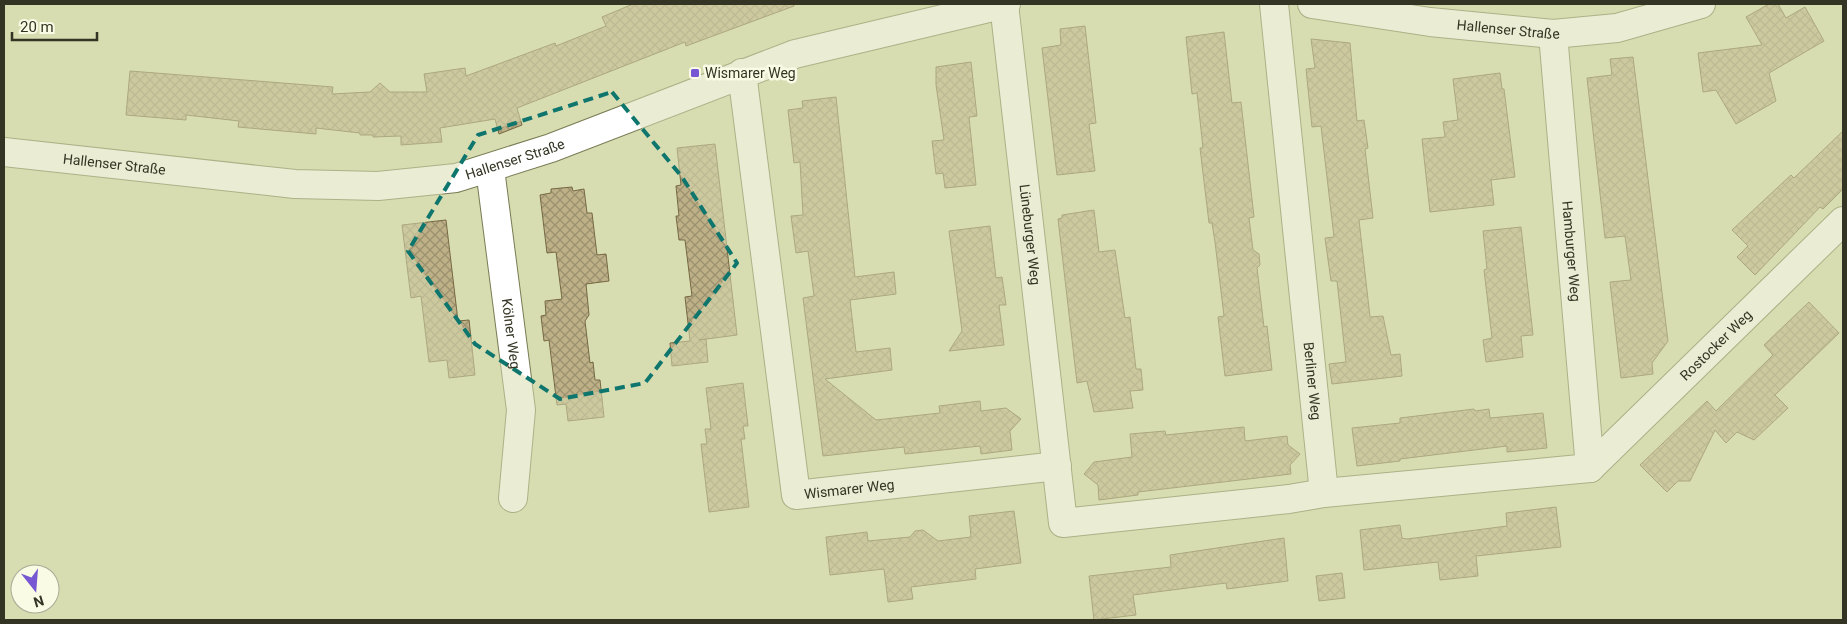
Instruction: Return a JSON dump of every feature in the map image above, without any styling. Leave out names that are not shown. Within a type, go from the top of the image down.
[{"type":"street","name":"Hallenser Straße","points":[[4,152],[295,184],[378,186],[456,178],[490,169],[551,148],[794,54],[1005,4]]},
{"type":"street","name":"Lüneburger Weg","points":[[1005,4],[1057,466]]},
{"type":"street","name":"Berliner Weg","points":[[1274,4],[1324,493]]},
{"type":"street","name":"Hallenser Straße","points":[[1312,4],[1430,22],[1553,34],[1617,28],[1701,4]]},
{"type":"street","name":"Hamburger Weg","points":[[1553,34],[1590,468]]},
{"type":"street","name":"Wismarer Weg","points":[[742,73],[796,495],[1057,466]]},
{"type":"street","name":"Kölner Weg","points":[[490,169],[521,410],[513,498]]},
{"type":"street","name":"Rostocker Weg","points":[[1590,468],[1843,221]]},
{"type":"street","points":[[1057,466],[1063,523],[1289,499],[1324,493],[1590,468]]},
{"type":"highlighted area","points":[[612,92],[682,177],[737,263],[645,383],[560,399],[475,344],[408,251],[478,135]]},
{"type":"building","points":[[633,4],[794,4],[794,6],[686,46],[685,42],[517,108],[522,125],[499,134],[495,119],[440,128],[442,142],[401,145],[401,136],[373,137],[373,135],[360,135],[360,133],[316,128],[316,134],[238,127],[239,121],[186,115],[186,120],[126,115],[130,71],[333,87],[332,94],[370,92],[380,83],[390,92],[427,92],[424,74],[465,68],[466,76],[555,43],[556,46],[606,26],[602,17]]},
{"type":"building","points":[[1769,4],[1778,4],[1786,18],[1805,7],[1824,41],[1769,73],[1776,101],[1736,124],[1716,90],[1703,92],[1698,53],[1762,45],[1746,17]]},
{"type":"building","points":[[1085,26],[1096,123],[1089,124],[1095,171],[1057,175],[1042,48],[1061,45],[1060,29]]},
{"type":"building","points":[[1224,32],[1232,103],[1241,102],[1254,217],[1249,218],[1253,250],[1259,254],[1260,265],[1257,268],[1264,327],[1267,326],[1272,370],[1225,376],[1218,317],[1224,316],[1212,223],[1209,223],[1200,148],[1203,148],[1197,93],[1192,94],[1186,37]]},
{"type":"building","points":[[1311,39],[1350,43],[1357,121],[1364,120],[1368,148],[1365,149],[1373,218],[1359,220],[1370,317],[1383,316],[1391,355],[1400,354],[1402,376],[1332,384],[1329,364],[1346,362],[1337,281],[1331,281],[1325,238],[1334,237],[1321,126],[1312,127],[1306,69],[1315,68]]},
{"type":"building","points":[[1633,57],[1668,341],[1652,363],[1653,374],[1621,378],[1610,282],[1631,280],[1625,236],[1605,238],[1587,78],[1612,75],[1610,59]]},
{"type":"building","points":[[971,62],[977,116],[969,117],[976,185],[945,188],[943,173],[936,174],[932,141],[944,140],[936,85],[936,67]]},
{"type":"building","points":[[1500,73],[1502,89],[1504,89],[1515,177],[1491,180],[1494,205],[1430,212],[1422,139],[1445,137],[1443,122],[1458,120],[1453,79]]},
{"type":"building","points":[[836,97],[855,277],[894,272],[896,294],[850,300],[856,352],[890,348],[892,370],[825,379],[876,420],[940,413],[939,406],[980,401],[981,411],[1006,408],[1021,419],[1010,431],[1012,450],[981,454],[980,446],[905,454],[904,447],[823,456],[803,298],[814,296],[808,251],[796,253],[791,216],[803,215],[800,162],[794,163],[788,110],[803,108],[802,101]]},
{"type":"building","points":[[1843,131],[1843,189],[1823,209],[1820,207],[1755,275],[1737,257],[1748,246],[1732,230],[1791,175],[1794,178]]},
{"type":"building","points":[[715,144],[737,335],[706,339],[708,362],[672,366],[670,343],[690,341],[685,297],[692,296],[685,240],[679,240],[676,216],[679,216],[676,186],[681,185],[677,148]]},
{"type":"building","points":[[572,187],[573,191],[584,189],[587,213],[592,213],[597,255],[606,254],[609,281],[586,284],[589,315],[585,321],[590,363],[593,362],[595,380],[600,380],[604,417],[568,421],[566,404],[557,405],[549,340],[544,341],[541,316],[546,315],[545,301],[562,299],[556,252],[547,253],[540,195],[551,193],[551,189]]},
{"type":"building","points":[[1094,210],[1099,252],[1115,250],[1125,318],[1130,317],[1136,369],[1141,369],[1143,390],[1130,391],[1133,408],[1094,412],[1087,381],[1077,383],[1058,219],[1062,218],[1062,215]]},
{"type":"building","points":[[446,220],[458,321],[469,320],[475,375],[449,378],[447,360],[429,362],[421,296],[411,298],[402,225]]},
{"type":"building","points":[[990,226],[996,278],[1002,277],[1006,305],[999,305],[1004,345],[949,351],[962,331],[949,231]]},
{"type":"building","points":[[1521,227],[1533,335],[1521,336],[1523,357],[1486,362],[1483,340],[1492,338],[1484,270],[1487,269],[1483,231]]},
{"type":"building","points":[[1809,302],[1839,333],[1775,395],[1788,408],[1754,440],[1737,432],[1726,443],[1715,430],[1690,481],[1678,481],[1667,492],[1640,465],[1707,401],[1716,411],[1773,355],[1764,345]]},
{"type":"building","points":[[743,383],[748,426],[743,426],[745,439],[741,439],[749,507],[709,512],[701,444],[707,444],[705,429],[711,429],[706,388]]},
{"type":"building","points":[[1474,409],[1475,411],[1489,409],[1490,418],[1543,413],[1547,448],[1507,452],[1507,446],[1357,466],[1352,428],[1400,423],[1400,418]]},
{"type":"building","points":[[1244,427],[1245,441],[1287,436],[1288,445],[1300,454],[1290,465],[1291,474],[1138,492],[1138,495],[1099,500],[1098,485],[1084,474],[1094,462],[1132,457],[1130,434],[1165,431],[1166,435]]},
{"type":"building","points":[[1556,507],[1561,547],[1476,556],[1478,576],[1440,580],[1438,562],[1364,570],[1360,530],[1400,525],[1402,538],[1407,539],[1507,526],[1506,513]]},
{"type":"building","points":[[1014,511],[1021,563],[975,569],[976,579],[911,587],[913,599],[888,602],[884,569],[830,575],[826,537],[867,532],[868,541],[910,537],[915,531],[923,530],[938,541],[971,537],[969,516]]},
{"type":"building","points":[[1284,538],[1288,581],[1227,589],[1226,583],[1133,595],[1136,615],[1094,620],[1089,576],[1171,567],[1170,555]]},
{"type":"building","points":[[1342,573],[1345,598],[1319,601],[1316,576]]},
{"type":"place","name":"Wismarer Weg","points":[[695,73]]}]
